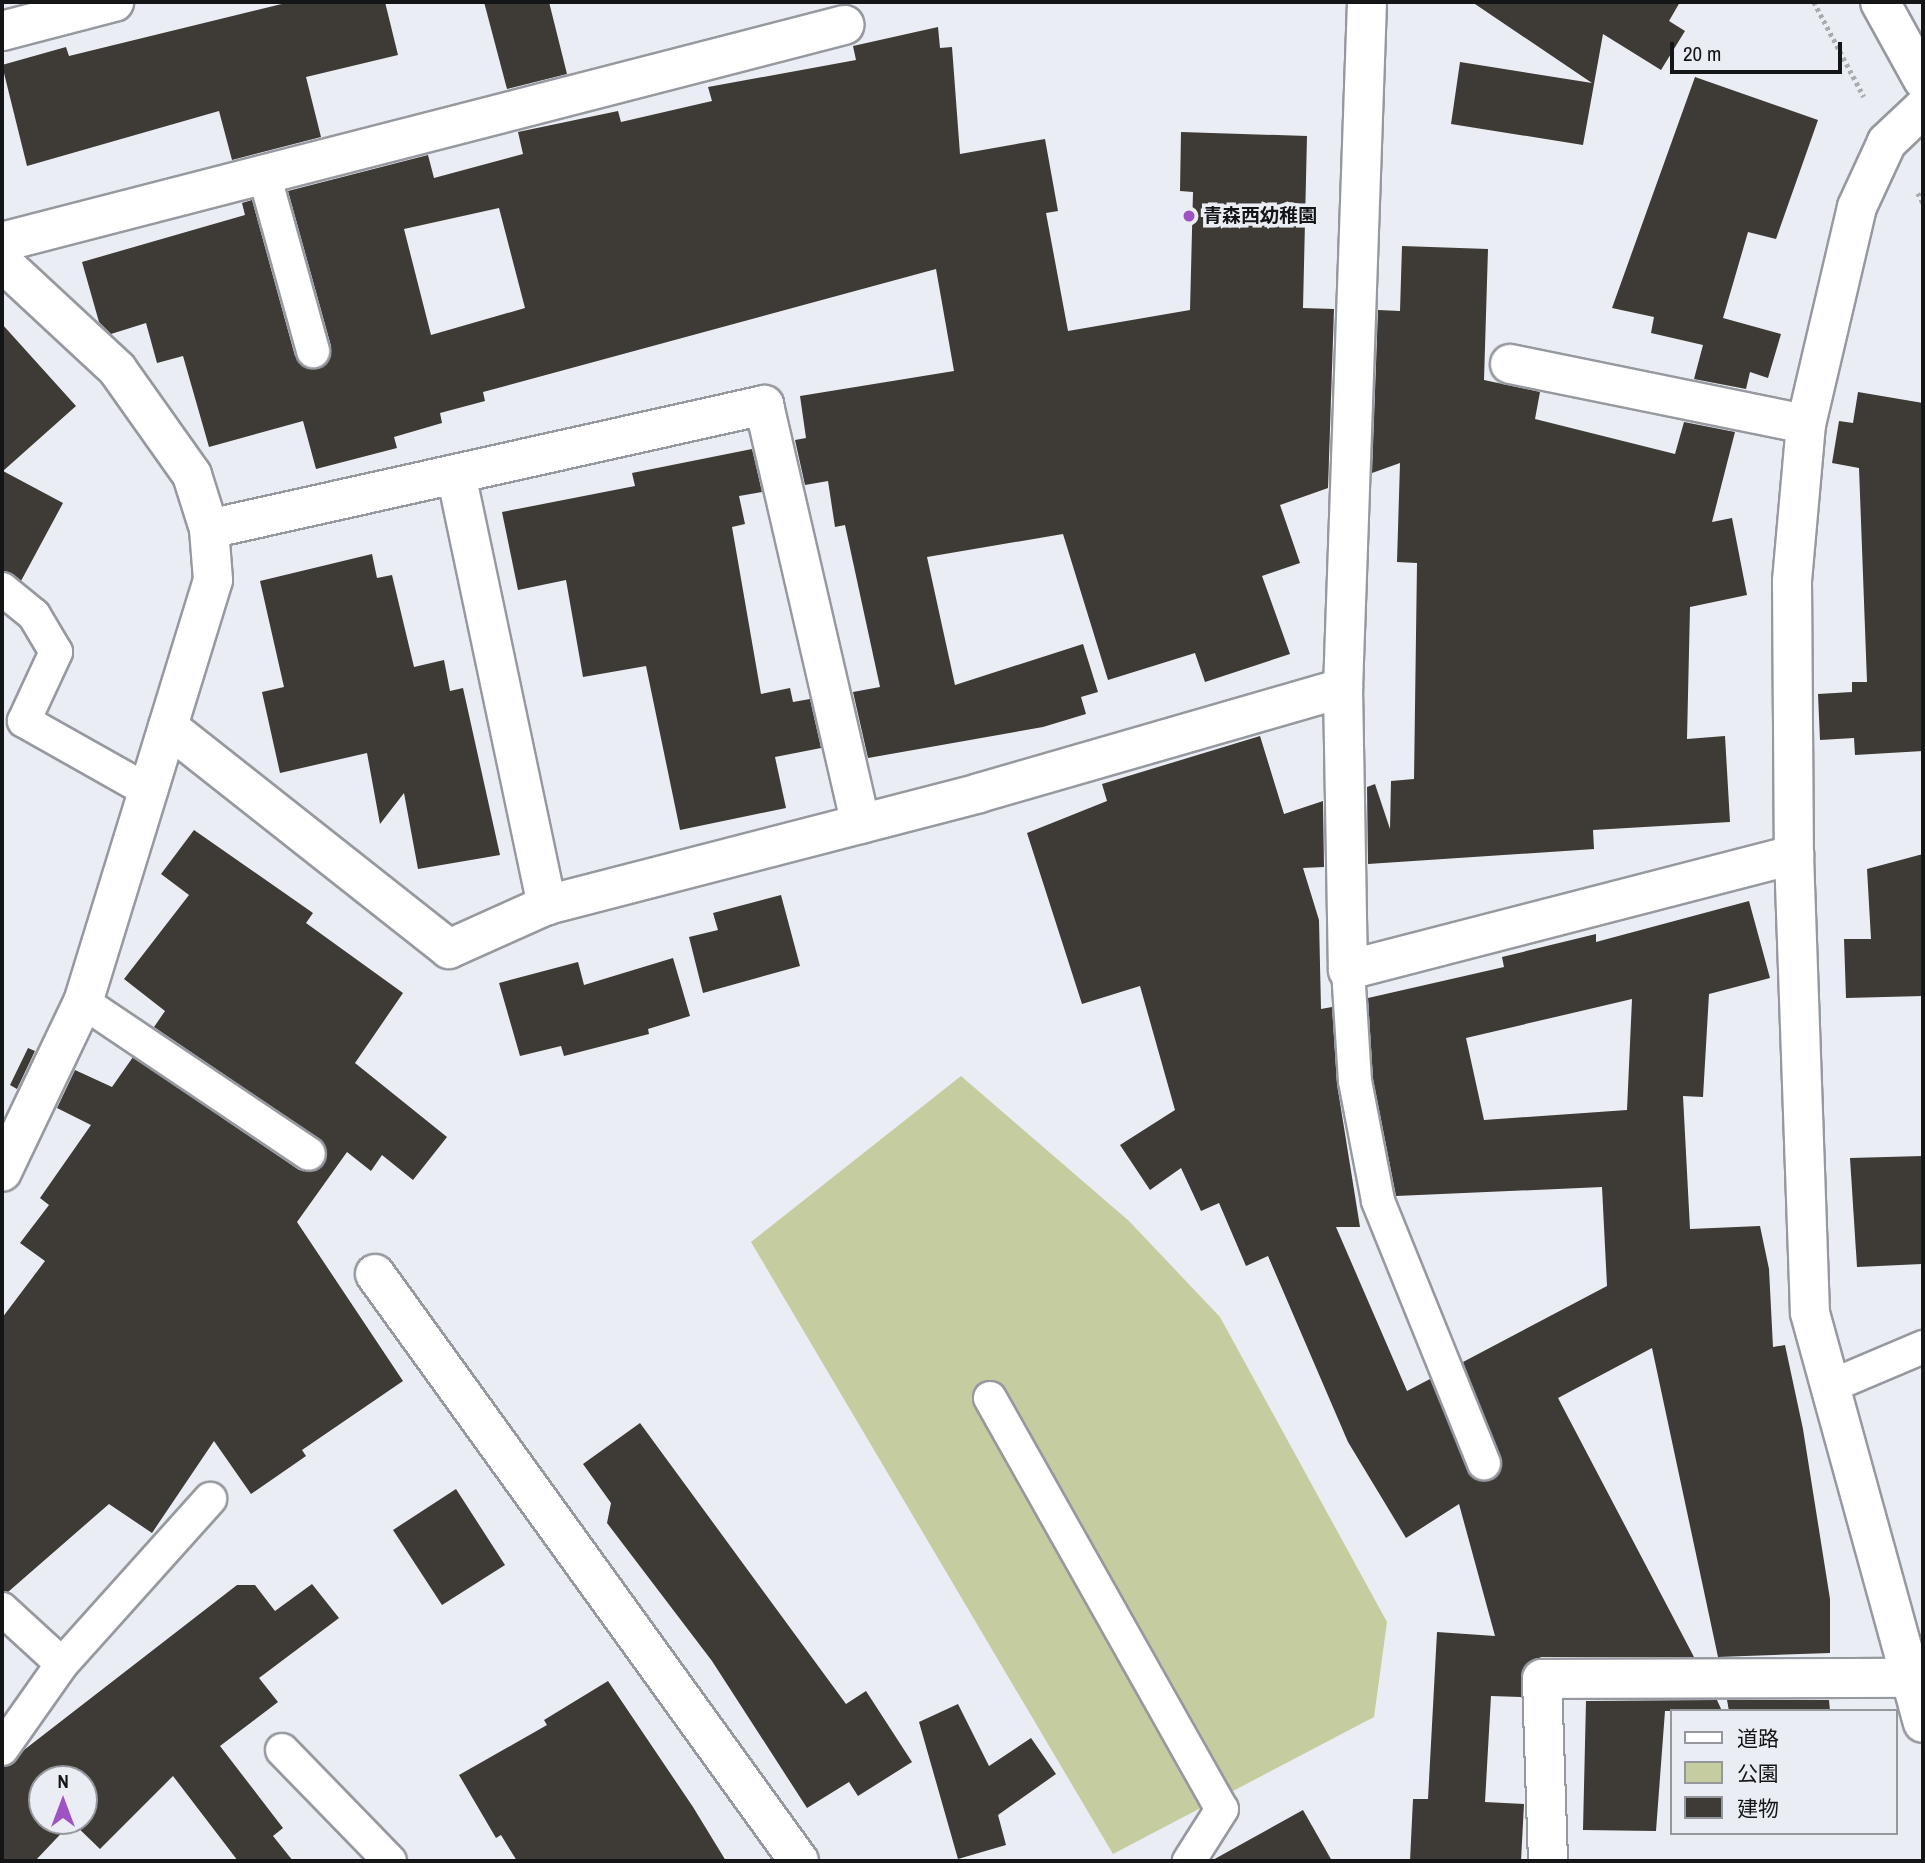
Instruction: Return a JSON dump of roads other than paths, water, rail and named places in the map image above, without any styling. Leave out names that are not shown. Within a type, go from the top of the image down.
[{"type":"street","points":[[2,32],[114,2]]},
{"type":"street","points":[[1367,2],[1343,688],[1348,970],[1794,855]]},
{"type":"street","points":[[1880,2],[1923,80]]},
{"type":"street","points":[[2,242],[844,24]]},
{"type":"street","points":[[1923,108],[1887,142],[1864,186],[1806,424],[1792,581],[1794,855],[1810,1313],[1923,1723]]},
{"type":"street","points":[[2,262],[117,369],[192,475],[209,529],[213,580],[83,1002],[2,1172]]},
{"type":"street","points":[[1510,364],[1806,424]]},
{"type":"street","points":[[209,529],[764,405],[861,824]]},
{"type":"street","points":[[456,474],[547,905]]},
{"type":"street","points":[[168,727],[449,949],[547,905],[861,824],[1343,688]]},
{"type":"street","points":[[375,1274],[799,1861]]},
{"type":"street","points":[[1548,1861],[1542,1679],[1909,1678]]},
{"type":"lane","points":[[264,174],[313,351]]},
{"type":"lane","points":[[2,589],[34,615],[55,652],[24,721],[149,792]]},
{"type":"lane","points":[[1348,970],[1355,1081],[1378,1201],[1483,1463]]},
{"type":"lane","points":[[83,1002],[309,1154]]},
{"type":"lane","points":[[1831,1386],[1923,1347]]},
{"type":"lane","points":[[990,1398],[1222,1809],[1188,1861]]},
{"type":"lane","points":[[2,1749],[62,1664],[209,1499]]},
{"type":"lane","points":[[2,1609],[62,1664]]},
{"type":"lane","points":[[282,1750],[390,1861]]},
{"type":"place","name":"青森西幼稚園","points":[[1189,216]]}]
